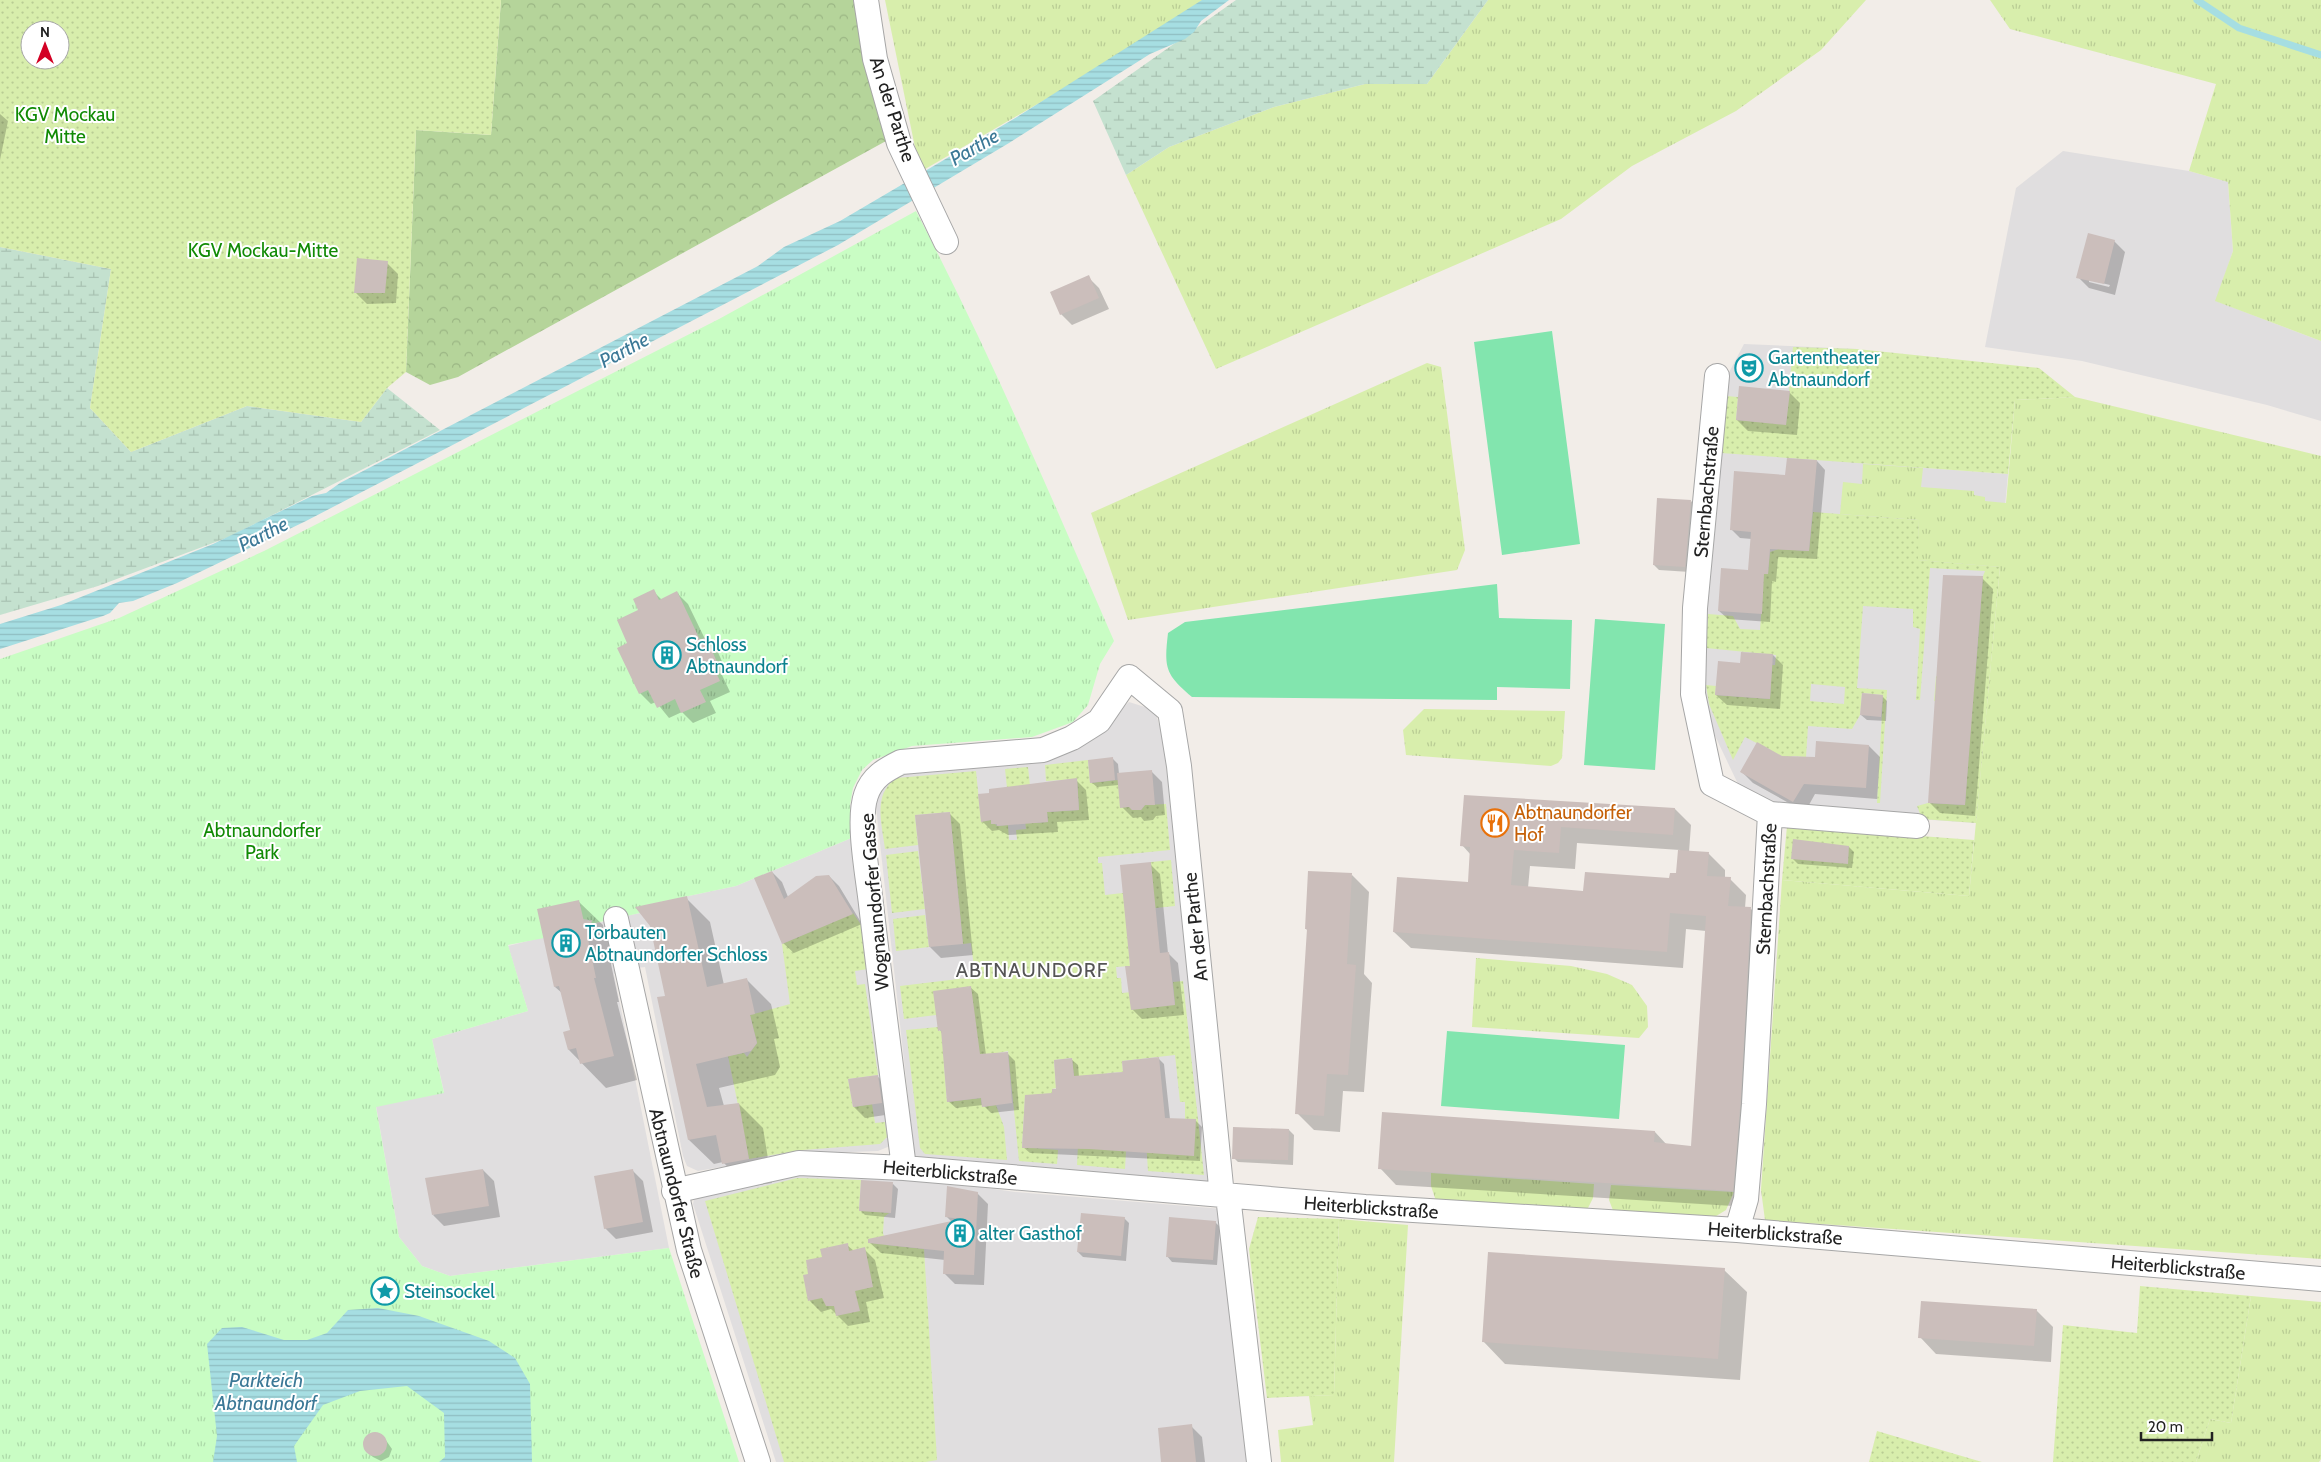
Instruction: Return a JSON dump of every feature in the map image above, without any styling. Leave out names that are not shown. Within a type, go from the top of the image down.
[{"type":"street","name":"An der Parthe","points":[[866,0],[875,60],[900,143],[946,242]]},
{"type":"street","name":"Sternbachstraße","points":[[1717,376],[1695,608],[1693,694],[1712,784],[1770,814],[1753,1114],[1746,1199],[1737,1230]]},
{"type":"street","name":"An der Parthe","points":[[1129,677],[1170,711],[1179,766],[1225,1196]]},
{"type":"street","name":"Wognaundorfer Gasse","points":[[904,1168],[866,862],[863,810],[872,781],[885,770],[901,762],[1043,750],[1072,738],[1099,721],[1129,677]]},
{"type":"street","points":[[1770,814],[1917,826]]},
{"type":"street","name":"Abtnaundorfer Straße","points":[[616,919],[674,1191],[689,1250],[758,1462]]},
{"type":"street","name":"Heiterblickstraße","points":[[674,1191],[798,1163],[904,1168],[1365,1207],[1737,1230],[2321,1279]]},
{"type":"street","points":[[1225,1196],[1259,1462]]},
{"type":"shaded area","points":[[2063,151],[2189,171],[2228,182],[2233,251],[2216,301],[2321,341],[2321,421],[2267,405],[2082,361],[1985,347],[2016,188]]},
{"type":"shaded area","points":[[1744,344],[1857,349],[1860,463],[2008,474],[1976,823],[1772,809],[1738,784],[1707,719],[1699,685],[1725,380]]},
{"type":"shaded area","points":[[1129,702],[1148,708],[1156,714],[1163,738],[1214,1182],[915,1160],[876,807],[877,793],[900,770],[1025,759],[1121,709]]},
{"type":"shaded area","points":[[854,837],[890,1146],[878,1151],[796,1154],[698,1171],[687,1166],[683,1156],[645,967],[637,968],[626,916],[640,913],[646,905],[736,886]]},
{"type":"shaded area","points":[[610,920],[621,971],[614,974],[669,1248],[450,1276],[422,1266],[399,1237],[376,1106],[444,1092],[432,1039],[528,1011],[508,946]]},
{"type":"shaded area","points":[[799,1171],[903,1176],[1015,1192],[1223,1209],[1253,1462],[776,1462],[693,1204],[697,1196]]},
{"type":"green space","name":"KGV Mockau-Mitte","points":[[0,0],[501,0],[491,135],[416,130],[406,372],[387,388],[361,422],[247,406],[131,452],[90,408],[111,269],[0,247]]},
{"type":"green space","points":[[501,0],[856,0],[866,71],[886,141],[458,377],[430,385],[406,372],[416,130],[491,135]]},
{"type":"green space","points":[[885,0],[1208,0],[1172,26],[920,172]]},
{"type":"green space","points":[[1236,0],[1488,0],[1427,84],[1365,84],[1274,107],[1169,147],[1126,175],[1093,101]]},
{"type":"green space","points":[[1488,0],[1866,0],[1821,50],[1736,111],[1632,166],[1561,219],[1216,369],[1126,175],[1169,147],[1274,107],[1365,84],[1427,84]]},
{"type":"green space","points":[[1990,0],[2321,0],[2321,341],[2215,301],[2233,251],[2228,182],[2189,171],[2216,84],[2010,29]]},
{"type":"green space","name":"Abtnaundorfer Park","points":[[916,211],[994,370],[1114,641],[1100,664],[1088,705],[1073,722],[1032,737],[912,746],[873,760],[862,770],[853,788],[850,805],[854,837],[736,886],[646,905],[640,913],[591,924],[589,920],[583,919],[544,938],[508,945],[528,1011],[432,1039],[444,1093],[376,1107],[399,1237],[422,1266],[450,1276],[669,1248],[739,1462],[0,1462],[0,659],[119,618],[264,551],[719,319]]},
{"type":"green space","points":[[0,247],[111,269],[90,408],[131,452],[247,406],[361,422],[387,388],[440,430],[229,537],[98,586],[0,615]]},
{"type":"green space","points":[[1552,331],[1580,544],[1502,555],[1474,342]]},
{"type":"green space","points":[[1793,347],[1857,349],[2039,368],[2075,397],[2015,400],[2008,474],[1721,453],[1726,396],[1738,397],[1736,420],[1786,424]]},
{"type":"green space","points":[[1427,363],[1441,367],[1465,550],[1457,570],[1128,620],[1091,513]]},
{"type":"green space","points":[[2075,397],[2321,456],[2321,1259],[1765,1220],[1761,1190],[1782,880],[1969,896],[2000,567],[1917,560],[1919,520],[1840,514],[1843,482],[1862,484],[1863,464],[1923,468],[1921,487],[1974,491],[1974,495],[1985,497],[1985,501],[2006,503],[2015,400]]},
{"type":"green space","points":[[1813,512],[1919,520],[1918,560],[2000,567],[1976,823],[1922,819],[1917,806],[1928,803],[1965,805],[1972,704],[1934,701],[1936,676],[1975,679],[1983,576],[1985,571],[1930,568],[1920,700],[1916,700],[1920,629],[1913,627],[1913,609],[1863,606],[1857,688],[1887,690],[1880,803],[1877,803],[1883,695],[1862,693],[1860,715],[1852,729],[1808,726],[1806,757],[1792,756],[1791,761],[1745,737],[1733,760],[1709,704],[1706,685],[1716,686],[1715,695],[1770,699],[1772,665],[1775,665],[1776,655],[1706,648],[1708,614],[1733,616],[1740,629],[1760,630],[1762,573],[1768,574],[1770,552],[1779,549],[1809,551]],"holes":[[[1811,684],[1845,687],[1844,704],[1810,701]]]},
{"type":"green space","points":[[1497,584],[1499,618],[1572,620],[1570,689],[1497,687],[1497,700],[1192,697],[1176,682],[1168,670],[1166,655],[1168,633],[1185,622]]},
{"type":"green space","points":[[1595,619],[1665,624],[1655,770],[1584,765]]},
{"type":"green space","points":[[1424,709],[1565,711],[1562,758],[1558,763],[1551,766],[1406,755],[1403,730]]},
{"type":"green space","points":[[1088,760],[1090,783],[1118,780],[1132,810],[1141,810],[1145,805],[1166,804],[1170,850],[1098,857],[1098,863],[1102,863],[1105,895],[1123,893],[1123,898],[1151,862],[1171,860],[1175,906],[1126,911],[1130,966],[1116,967],[1117,978],[1121,978],[1122,993],[1132,992],[1175,1005],[1173,982],[1183,981],[1204,1175],[1148,1171],[1143,1094],[1162,1123],[1185,1119],[1185,1102],[1180,1102],[1175,1055],[1122,1061],[1123,1072],[1107,1073],[1126,1151],[1125,1169],[1077,1165],[1079,1125],[1072,1058],[1054,1060],[1056,1088],[1052,1089],[1053,1106],[1025,1096],[1022,1147],[1058,1150],[1057,1164],[1019,1161],[1008,1051],[944,1064],[947,1102],[981,1098],[982,1107],[996,1105],[1004,1127],[1007,1160],[925,1154],[920,1148],[906,1030],[938,1027],[939,1031],[976,1026],[936,1015],[904,1019],[900,986],[975,977],[971,943],[963,944],[950,812],[915,815],[918,845],[885,849],[881,820],[881,800],[884,792],[889,784],[897,778],[976,771],[981,821],[991,820],[997,826],[1008,825],[1009,840],[1017,840],[1016,830],[1026,829],[1025,820],[1007,788],[1005,769],[1028,767],[1034,823],[1048,822],[1047,812],[1079,810],[1077,779],[1046,781],[1045,765]]},
{"type":"green space","points":[[1787,826],[1974,840],[1969,896],[1782,880]]},
{"type":"green space","points":[[918,851],[925,909],[892,913],[886,855]]},
{"type":"green space","points":[[853,913],[862,926],[868,969],[855,971],[857,985],[865,984],[878,1075],[848,1079],[853,1107],[872,1104],[875,1123],[885,1122],[887,1137],[880,1144],[803,1150],[749,1159],[728,1056],[744,1053],[747,1057],[757,1043],[750,1015],[790,1004],[782,944]]},
{"type":"green space","points":[[925,915],[929,947],[896,951],[893,919]]},
{"type":"green space","points":[[1476,958],[1571,966],[1607,974],[1632,985],[1647,1006],[1648,1027],[1639,1038],[1472,1027]]},
{"type":"green space","points":[[1447,1031],[1625,1045],[1619,1119],[1441,1106]]},
{"type":"green space","points":[[1431,1173],[1594,1184],[1593,1198],[1586,1212],[1436,1201],[1431,1186]]},
{"type":"green space","points":[[797,1178],[861,1180],[859,1210],[889,1213],[884,1217],[883,1233],[887,1245],[924,1249],[937,1460],[926,1462],[784,1462],[705,1201]]},
{"type":"green space","points":[[1611,1185],[1734,1192],[1726,1210],[1708,1221],[1614,1213],[1609,1200]]},
{"type":"green space","points":[[1258,1217],[1339,1219],[1334,1395],[1267,1398],[1249,1249]]},
{"type":"green space","points":[[1339,1219],[1408,1225],[1394,1462],[1281,1462],[1278,1430],[1313,1425],[1309,1396],[1334,1395]]},
{"type":"green space","points":[[2140,1286],[2251,1296],[2231,1423],[2210,1419],[2196,1462],[2053,1462],[2063,1325],[2137,1333]]},
{"type":"green space","points":[[2251,1296],[2321,1302],[2321,1459],[2319,1462],[2196,1462],[2210,1419],[2231,1423]]},
{"type":"green space","points":[[1877,1431],[1982,1462],[1869,1462]]},
{"type":"water","name":"Parthe","points":[[1202,0],[1229,0],[1201,21],[1194,32],[1185,39],[1150,54],[1009,143],[838,245],[306,521],[177,583],[133,601],[119,603],[110,613],[103,616],[0,649],[0,624],[61,605],[213,544],[312,496],[326,493],[340,483],[758,266],[784,247],[840,221],[1017,117]]},
{"type":"water","name":"Parkteich Abtnaundorf","points":[[378,1308],[419,1316],[489,1341],[515,1358],[530,1384],[532,1462],[439,1462],[445,1457],[444,1413],[407,1386],[360,1391],[323,1405],[294,1446],[297,1462],[213,1462],[217,1436],[207,1344],[222,1328],[242,1327],[284,1340],[307,1340],[327,1333],[348,1310]]},
{"type":"building","points":[[2088,233],[2115,240],[2104,284],[2076,278]]},
{"type":"building","points":[[357,258],[388,261],[385,293],[354,293]]},
{"type":"building","points":[[1089,275],[1099,298],[1060,315],[1050,292]]},
{"type":"building","points":[[1739,386],[1790,391],[1786,425],[1736,420]]},
{"type":"building","points":[[1787,458],[1817,460],[1809,551],[1770,549],[1768,574],[1764,574],[1762,614],[1718,611],[1721,568],[1748,570],[1751,532],[1730,530],[1734,471],[1785,475]]},
{"type":"building","points":[[1657,498],[1691,500],[1685,567],[1653,565]]},
{"type":"building","points":[[1943,575],[1983,576],[1965,805],[1928,803]]},
{"type":"building","name":"Schloss Abtnaundorf","points":[[654,589],[659,600],[677,591],[700,640],[706,637],[717,662],[712,664],[720,681],[700,690],[706,702],[681,713],[675,699],[657,708],[648,690],[639,694],[617,648],[627,643],[617,620],[638,610],[633,599]]},
{"type":"building","points":[[1741,652],[1773,654],[1770,699],[1715,695],[1718,661],[1740,663]]},
{"type":"building","points":[[1862,693],[1883,695],[1881,717],[1860,715]]},
{"type":"building","points":[[1816,741],[1869,745],[1866,788],[1804,784],[1793,802],[1740,772],[1757,742],[1782,756],[1815,757]]},
{"type":"building","points":[[1113,757],[1115,780],[1090,783],[1088,760]]},
{"type":"building","points":[[1152,770],[1155,805],[1145,805],[1141,810],[1132,810],[1129,807],[1120,808],[1117,773]]},
{"type":"building","points":[[1077,778],[1079,810],[1047,812],[1048,822],[997,826],[997,824],[991,824],[991,820],[981,822],[978,794],[989,793],[989,789]]},
{"type":"building","points":[[1464,795],[1675,808],[1673,835],[1561,827],[1559,853],[1514,850],[1511,885],[1583,891],[1585,872],[1669,878],[1670,873],[1676,873],[1678,850],[1709,852],[1707,876],[1731,877],[1728,906],[1751,907],[1741,1096],[1733,1191],[1378,1169],[1382,1112],[1655,1131],[1654,1142],[1691,1146],[1706,916],[1670,913],[1667,952],[1393,932],[1397,877],[1468,882],[1470,847],[1460,846]]},
{"type":"building","points":[[950,812],[963,944],[929,947],[915,815]]},
{"type":"building","points":[[1793,839],[1849,846],[1848,864],[1791,859]]},
{"type":"building","points":[[1151,862],[1160,953],[1169,952],[1175,1005],[1131,1010],[1125,966],[1130,966],[1120,865]]},
{"type":"building","points":[[772,871],[784,899],[816,876],[829,875],[853,914],[782,944],[754,878]]},
{"type":"building","points":[[1308,871],[1352,873],[1347,964],[1356,965],[1348,1075],[1327,1074],[1324,1116],[1295,1114],[1307,929],[1305,929]]},
{"type":"building","points":[[687,896],[707,987],[747,978],[755,1014],[750,1015],[757,1043],[751,1051],[696,1064],[707,1107],[739,1103],[749,1159],[722,1164],[716,1135],[688,1140],[657,997],[665,996],[650,926],[635,907]]},
{"type":"building","points":[[579,900],[584,922],[592,920],[588,939],[596,978],[594,978],[614,1056],[580,1064],[576,1048],[568,1050],[563,1032],[570,1030],[559,986],[554,987],[537,909]]},
{"type":"building","points":[[971,986],[980,1054],[1008,1052],[1012,1103],[982,1107],[981,1098],[947,1102],[941,1030],[938,1031],[933,991]]},
{"type":"building","points":[[1159,1057],[1165,1118],[1196,1119],[1194,1156],[1089,1149],[1022,1148],[1025,1095],[1052,1093],[1052,1089],[1056,1089],[1054,1060],[1072,1058],[1074,1076],[1123,1072],[1122,1061]]},
{"type":"building","points":[[878,1075],[882,1103],[853,1107],[848,1079]]},
{"type":"building","points":[[1233,1127],[1289,1129],[1288,1160],[1232,1159]]},
{"type":"building","points":[[483,1169],[489,1206],[432,1215],[425,1178]]},
{"type":"building","points":[[633,1169],[643,1222],[604,1229],[594,1176]]},
{"type":"building","points":[[861,1180],[893,1182],[891,1213],[859,1211]]},
{"type":"building","name":"alter Gasthof","points":[[947,1186],[978,1192],[974,1275],[943,1274],[944,1251],[868,1243],[868,1239],[961,1219],[945,1217]]},
{"type":"building","points":[[1081,1213],[1125,1217],[1121,1256],[1077,1252]]},
{"type":"building","points":[[1169,1217],[1216,1221],[1213,1260],[1166,1257]]},
{"type":"building","points":[[848,1243],[849,1251],[865,1247],[873,1287],[855,1291],[860,1311],[836,1316],[834,1306],[826,1306],[822,1298],[808,1301],[803,1275],[808,1274],[806,1260],[822,1257],[820,1249]]},
{"type":"building","points":[[1488,1252],[1725,1268],[1718,1359],[1482,1342]]},
{"type":"building","points":[[1921,1301],[2037,1309],[2034,1346],[1918,1338]]},
{"type":"building","points":[[1192,1424],[1196,1462],[1161,1462],[1158,1428]]},
{"type":"building","points":[[375,1432],[384,1435],[387,1444],[384,1453],[375,1456],[366,1453],[363,1444],[366,1435]]},
{"type":"waterway","points":[[2197,0],[2239,28],[2321,55]]},
{"type":"place","name":"Gartentheater Abtnaundorf","points":[[1749,368]]},
{"type":"place","name":"Schloss Abtnaundorf","points":[[667,655]]},
{"type":"place","name":"Abtnaundorfer Hof","points":[[1495,823]]},
{"type":"place","name":"Torbauten Abtnaundorfer Schloss","points":[[566,943]]},
{"type":"place","name":"alter Gasthof","points":[[960,1233]]},
{"type":"place","name":"Steinsockel","points":[[385,1291]]},
{"type":"district","name":"ABTNAUNDORF","points":[[1032,970]]},
{"type":"park label","name":"KGV Mockau Mitte","points":[[65,125]]}]
